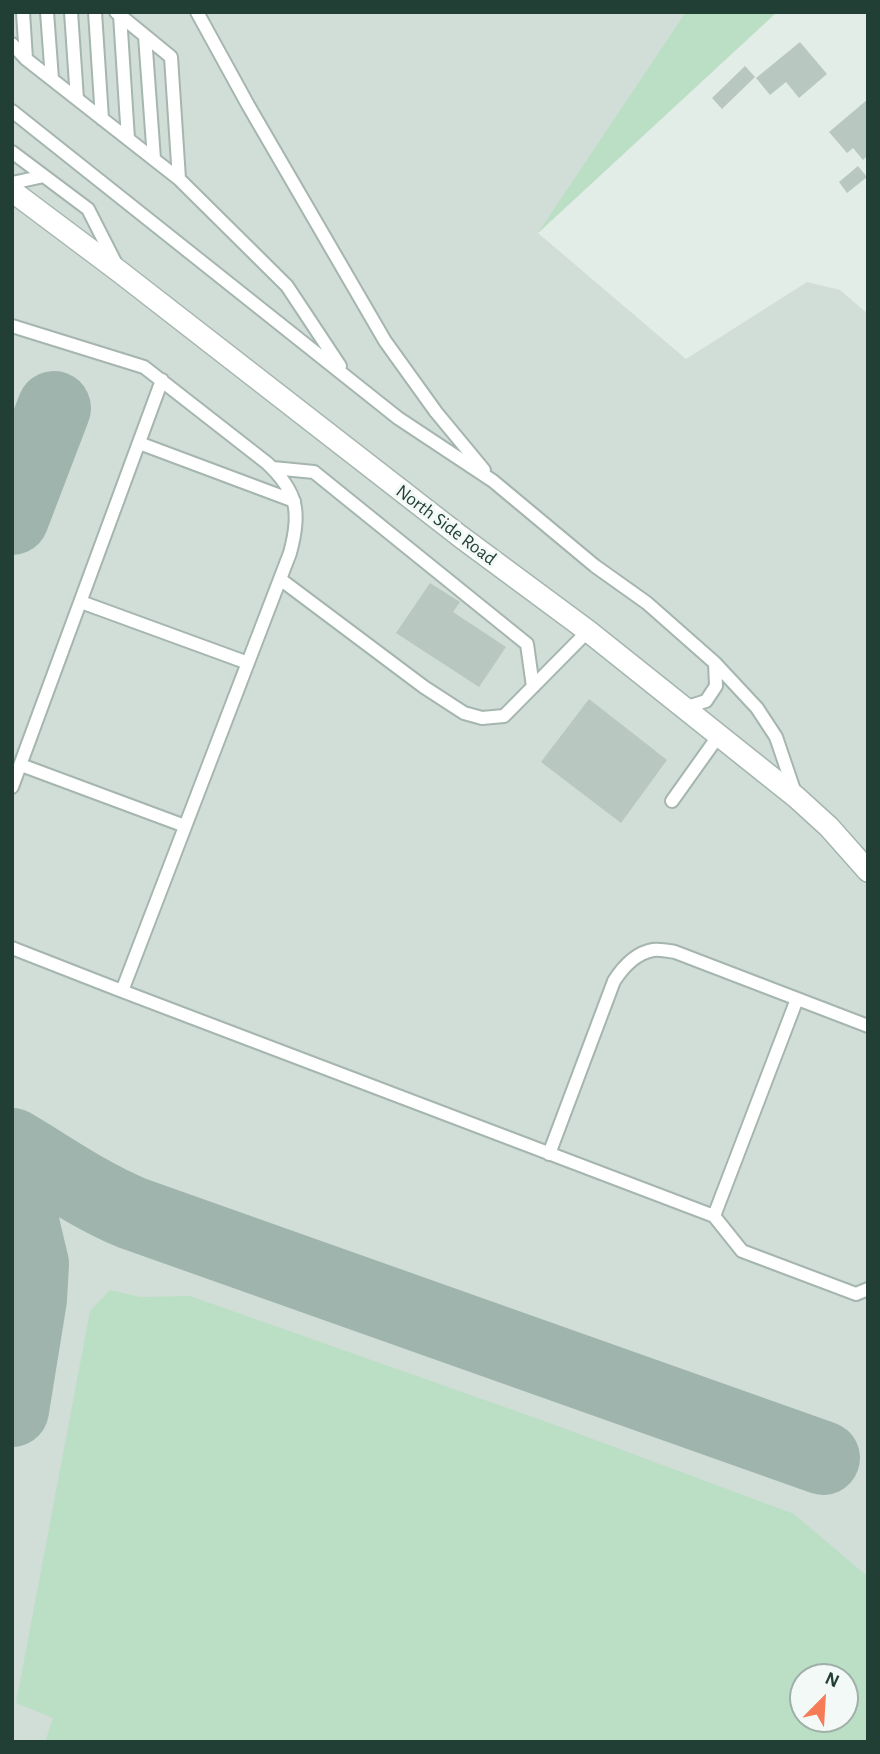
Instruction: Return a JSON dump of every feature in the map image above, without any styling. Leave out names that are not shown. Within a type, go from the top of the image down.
[{"type":"street","name":"North Side Road","points":[[12,191],[588,631],[719,735],[829,827],[868,871]]},
{"type":"lane","points":[[23,12],[26,59]]},
{"type":"lane","points":[[47,12],[52,79]]},
{"type":"lane","points":[[71,12],[77,99]]},
{"type":"lane","points":[[96,12],[103,119]]},
{"type":"lane","points":[[197,12],[385,341],[436,412],[493,481]]},
{"type":"lane","points":[[118,14],[128,139]]},
{"type":"lane","points":[[118,14],[171,57],[179,179]]},
{"type":"lane","points":[[145,36],[154,159]]},
{"type":"lane","points":[[12,44],[26,59],[179,179],[287,286],[348,378]]},
{"type":"lane","points":[[12,111],[398,418],[493,481],[595,566],[647,603],[715,663],[757,708],[776,737],[796,797]]},
{"type":"lane","points":[[12,152],[88,209],[120,272]]},
{"type":"lane","points":[[12,183],[44,176]]},
{"type":"lane","points":[[12,326],[144,368],[162,380],[273,468],[288,485],[297,517],[296,534],[280,579],[122,991]]},
{"type":"lane","points":[[12,787],[162,380]]},
{"type":"lane","points":[[139,443],[294,501]]},
{"type":"lane","points":[[273,468],[314,472],[527,644],[533,687]]},
{"type":"lane","points":[[280,579],[424,687],[464,713],[482,718],[504,716],[588,631]]},
{"type":"lane","points":[[80,601],[248,663]]},
{"type":"lane","points":[[684,708],[706,701],[716,686],[715,663]]},
{"type":"lane","points":[[672,801],[719,735]]},
{"type":"lane","points":[[20,765],[185,826]]},
{"type":"lane","points":[[12,948],[714,1216],[741,1251],[856,1294],[868,1289]]},
{"type":"lane","points":[[549,1154],[614,981],[621,969],[654,949],[675,952],[868,1026]]},
{"type":"lane","points":[[714,1216],[797,999]]},
{"type":"shaded area","points":[[12,12],[777,12],[538,233],[686,359],[807,282],[840,290],[868,314],[868,1742],[12,1742]]},
{"type":"green space","points":[[686,12],[777,12],[538,233]]},
{"type":"green space","points":[[110,1290],[140,1297],[190,1296],[547,1422],[794,1514],[868,1577],[868,1742],[45,1742],[53,1718],[16,1703],[90,1311]]},
{"type":"building","points":[[800,42],[827,74],[799,98],[786,82],[770,95],[756,78]]},
{"type":"building","points":[[745,66],[755,77],[722,109],[712,98]]},
{"type":"building","points":[[868,99],[868,155],[863,160],[853,148],[847,153],[829,132]]},
{"type":"building","points":[[858,166],[867,177],[847,193],[839,182]]},
{"type":"building","points":[[430,583],[460,602],[453,612],[506,647],[479,687],[396,633]]},
{"type":"building","points":[[589,699],[667,760],[621,823],[541,762]]},
{"type":"taxiway","points":[[12,518],[54,408]]},
{"type":"taxiway","points":[[12,1145],[85,1189],[132,1213],[823,1458]]},
{"type":"taxiway","points":[[12,1196],[32,1264],[30,1299],[12,1410]]}]
